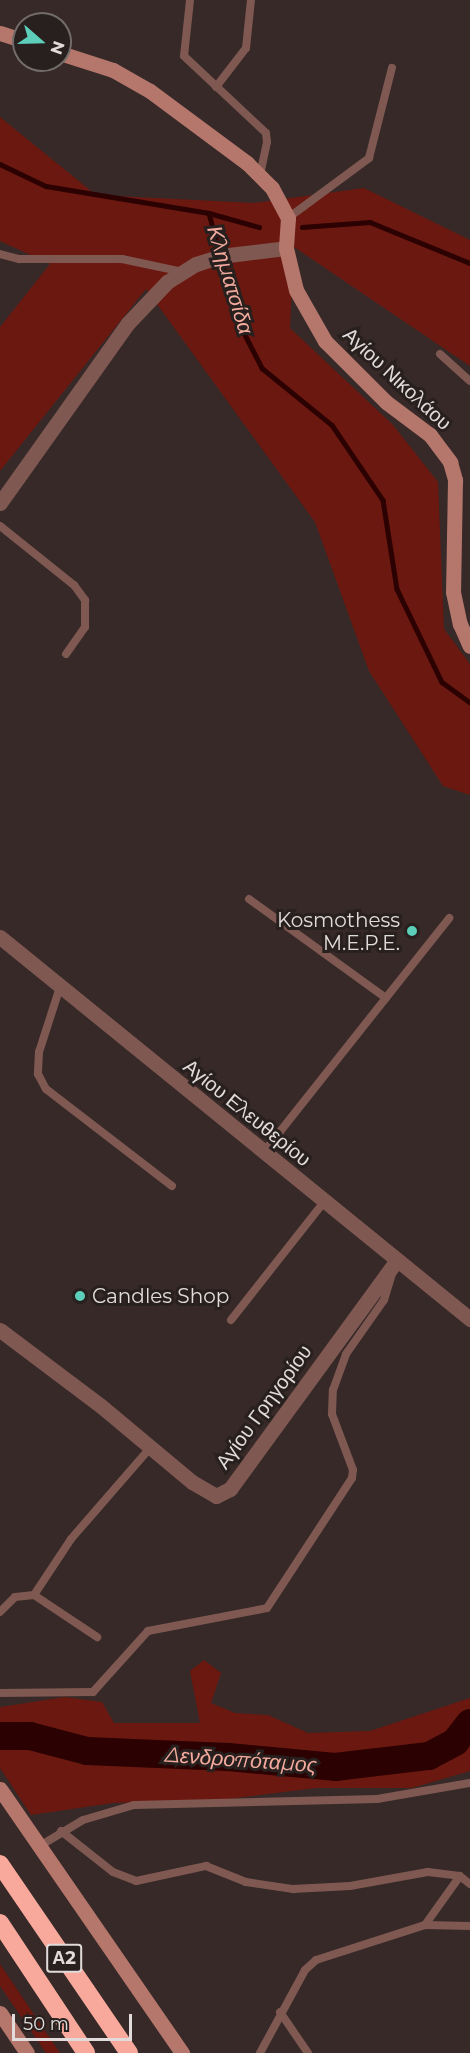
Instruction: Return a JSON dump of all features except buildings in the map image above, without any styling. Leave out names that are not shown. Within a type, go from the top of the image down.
[{"type":"highway","name":"Α2","points":[[0,1864],[129,2053]]},
{"type":"highway","name":"Α2","points":[[0,1923],[86,2053]]},
{"type":"street","points":[[72,57],[113,70],[150,91],[260,176],[272,188],[288,218]]},
{"type":"street","name":"Αγίου Νικολάου","points":[[288,218],[286,248],[296,290],[325,341],[386,402],[430,435],[450,462],[455,491],[453,592],[460,624],[470,646]]},
{"type":"street","points":[[0,503],[128,323],[167,282],[220,256],[286,248]]},
{"type":"street","name":"Αγίου Ελευθερίου","points":[[0,938],[323,1203],[470,1319]]},
{"type":"street","name":"Αγίου Γρηγορίου","points":[[0,1330],[101,1406],[207,1492],[216,1496],[226,1493],[396,1261]]},
{"type":"street","points":[[0,1789],[37,1848],[156,2011],[182,2053]]},
{"type":"street","points":[[0,2013],[27,2053]]},
{"type":"lane","points":[[190,0],[184,56],[267,136],[260,176]]},
{"type":"lane","points":[[216,87],[246,48],[251,0]]},
{"type":"lane","points":[[288,218],[372,153],[392,68]]},
{"type":"lane","points":[[0,254],[19,259],[122,259],[184,272]]},
{"type":"lane","points":[[440,354],[470,381]]},
{"type":"lane","points":[[0,526],[74,585],[86,600],[85,627],[66,654]]},
{"type":"lane","points":[[249,899],[386,998]]},
{"type":"lane","points":[[263,1154],[449,918]]},
{"type":"lane","points":[[60,987],[39,1052],[38,1074],[46,1089],[172,1186]]},
{"type":"lane","points":[[231,1320],[323,1203]]},
{"type":"lane","points":[[0,1693],[93,1692],[148,1632],[267,1608],[352,1478],[353,1470],[332,1414],[333,1390],[346,1354],[384,1300],[396,1261]]},
{"type":"lane","points":[[34,1595],[71,1539],[150,1448]]},
{"type":"lane","points":[[0,1612],[15,1597],[34,1595],[97,1637]]},
{"type":"lane","points":[[37,1848],[62,1831],[106,1810],[134,1805],[377,1799],[470,1783]]},
{"type":"lane","points":[[62,1831],[113,1872],[136,1881],[183,1868],[206,1866],[246,1882],[293,1889],[350,1886],[428,1872],[460,1876],[470,1884]]},
{"type":"lane","points":[[425,1925],[460,1876]]},
{"type":"lane","points":[[260,2053],[280,2012],[305,1970],[316,1960],[425,1925],[470,1926]]},
{"type":"lane","points":[[280,2012],[308,2053]]},
{"type":"shaded area","points":[[0,0],[470,0],[470,2053],[0,2053]]},
{"type":"shaded area","points":[[0,117],[96,195],[254,203],[364,188],[470,240],[470,366],[294,247],[290,328],[393,425],[438,482],[444,629],[470,664],[470,795],[443,786],[369,671],[315,522],[146,289],[0,471],[0,327],[50,264],[0,241]]},
{"type":"shaded area","points":[[204,1660],[221,1673],[211,1703],[235,1713],[268,1715],[308,1733],[370,1731],[470,1698],[470,1771],[412,1788],[316,1788],[228,1799],[113,1803],[31,1815],[0,1768],[0,1707],[65,1697],[102,1702],[114,1723],[200,1723],[190,1671]]},
{"type":"shaded area","points":[[0,1964],[60,2053],[46,2053],[0,1986]]},
{"type":"waterway","name":"Κληματσίδα","points":[[0,164],[46,186],[209,213],[238,321],[262,368],[332,425],[383,500],[397,589],[442,682],[470,702]]},
{"type":"waterway","points":[[209,213],[259,227]]},
{"type":"waterway","name":"Κληματσίδα","points":[[302,227],[370,222],[470,263]]},
{"type":"waterway","name":"Δενδροπόταμος","points":[[0,1736],[30,1736],[87,1751],[228,1757],[335,1767],[429,1756],[455,1742],[470,1723]]},
{"type":"place","name":"Kosmothess M.E.P.E.","points":[[412,931]]},
{"type":"place","name":"Candles Shop","points":[[80,1296]]}]
